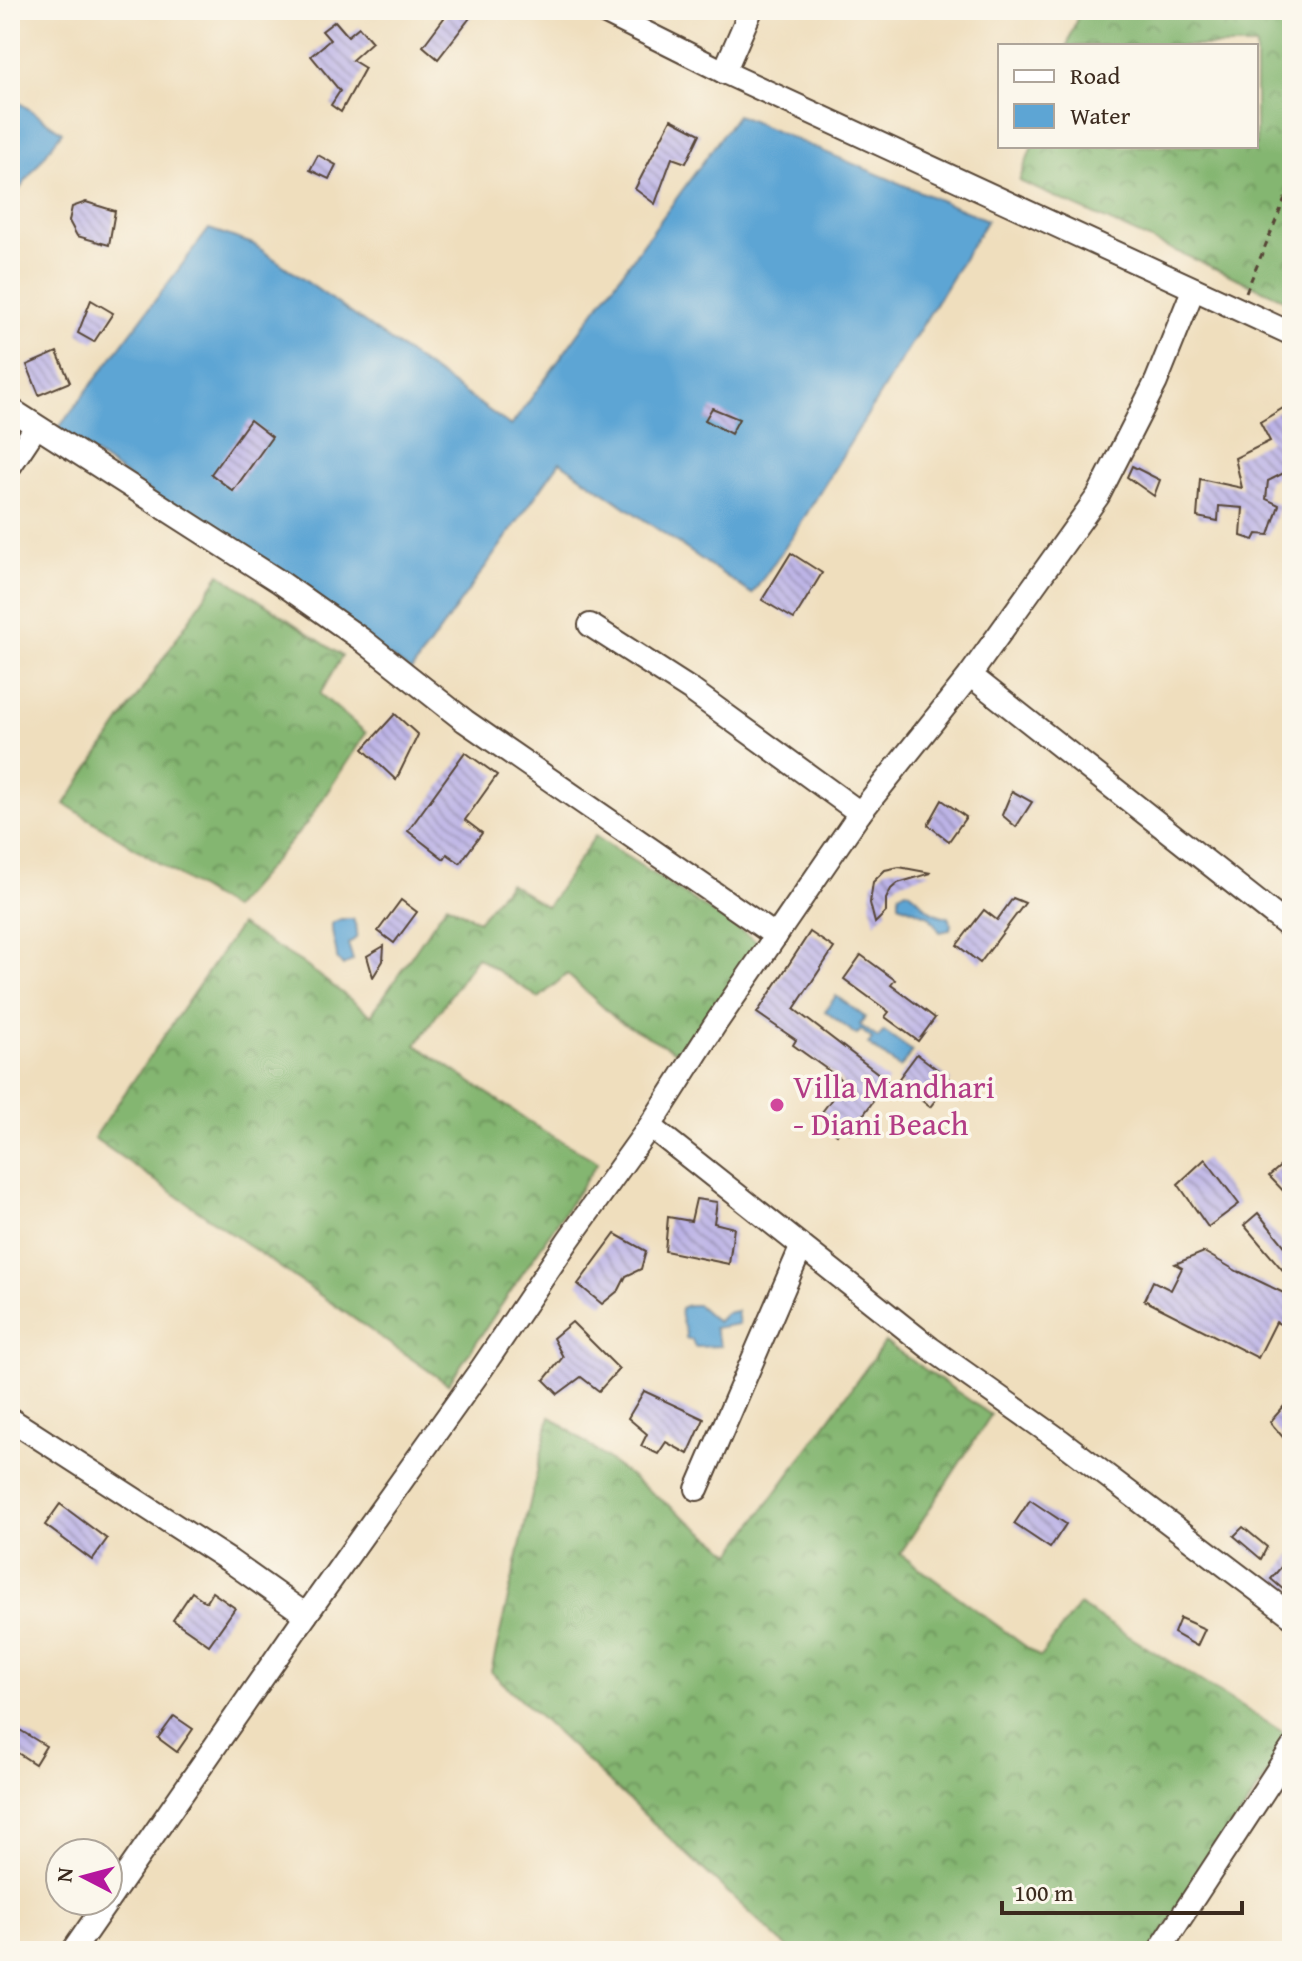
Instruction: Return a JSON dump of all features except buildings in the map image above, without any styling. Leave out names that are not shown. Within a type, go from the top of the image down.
[{"type":"street","points":[[600,10],[724,72],[1292,334]]},
{"type":"street","points":[[724,72],[751,10]]},
{"type":"street","points":[[73,1951],[650,1126],[714,1026],[860,813],[970,675],[1098,496],[1156,382],[1193,290]]},
{"type":"street","points":[[10,409],[280,582],[361,639],[465,721],[776,936]]},
{"type":"street","points":[[10,466],[36,427]]},
{"type":"street","points":[[590,625],[691,690],[860,813]]},
{"type":"street","points":[[970,675],[1292,929]]},
{"type":"street","points":[[650,1126],[930,1348],[1061,1441],[1292,1616]]},
{"type":"street","points":[[697,1489],[801,1248]]},
{"type":"street","points":[[10,1419],[230,1561],[306,1615]]},
{"type":"street","points":[[1159,1951],[1292,1748]]},
{"type":"path","points":[[1238,310],[1292,182]]},
{"type":"green space","points":[[1067,10],[1292,10],[1292,303],[1019,181],[1031,148],[1258,148],[1258,44],[1068,44],[1078,15]]},
{"type":"green space","points":[[220,574],[342,656],[320,694],[366,733],[307,823],[232,909],[65,804]]},
{"type":"green space","points":[[595,836],[764,946],[682,1055],[617,1020],[567,974],[539,998],[477,957],[416,1045],[542,1130],[598,1162],[448,1384],[94,1138],[240,925],[301,962],[371,1015],[447,904],[478,921],[509,883],[547,907]]},
{"type":"green space","points":[[885,1342],[991,1415],[900,1554],[1040,1657],[1079,1605],[1292,1738],[1150,1951],[791,1951],[491,1672],[550,1416],[732,1553]]},
{"type":"water","points":[[10,96],[62,132],[10,202]]},
{"type":"water","points":[[737,115],[987,220],[793,536],[752,594],[560,462],[411,671],[58,429],[209,229],[253,244],[511,426]]},
{"type":"water","points":[[906,890],[932,912],[948,917],[950,930],[940,932],[929,916],[899,904],[899,894]]},
{"type":"water","points":[[353,919],[357,930],[356,938],[348,944],[353,960],[343,966],[337,959],[332,928],[332,923]]},
{"type":"water","points":[[836,996],[865,1017],[860,1025],[878,1038],[884,1031],[912,1051],[900,1068],[868,1044],[872,1039],[861,1030],[857,1035],[825,1011]]},
{"type":"water","points":[[698,1305],[717,1322],[726,1313],[737,1311],[739,1324],[714,1328],[721,1346],[695,1347],[692,1340],[686,1339],[681,1317],[681,1308]]},
{"type":"place","name":"Villa Mandhari - Diani Beach","points":[[777,1105]]}]
